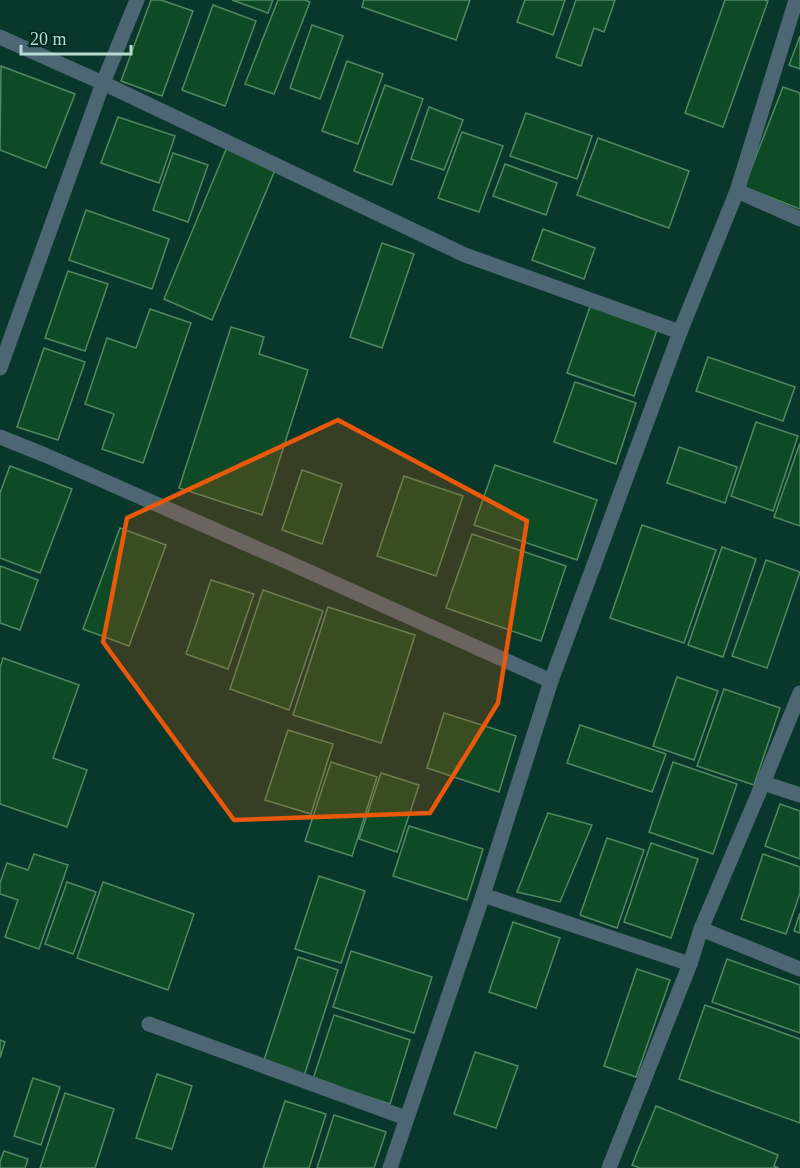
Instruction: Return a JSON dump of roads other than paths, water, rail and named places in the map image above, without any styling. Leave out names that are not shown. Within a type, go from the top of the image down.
[{"type":"street","points":[[0,368],[103,82],[136,0]]},
{"type":"street","points":[[390,1168],[483,895],[551,681],[680,332],[737,191],[796,0]]},
{"type":"street","points":[[0,37],[103,82],[465,255],[680,332]]},
{"type":"street","points":[[737,191],[800,219]]},
{"type":"street","points":[[0,436],[270,554],[551,681]]},
{"type":"street","points":[[609,1168],[690,964],[700,928],[800,693]]},
{"type":"street","points":[[763,783],[800,795]]},
{"type":"street","points":[[483,895],[690,964]]},
{"type":"street","points":[[700,928],[800,969]]},
{"type":"street","points":[[149,1024],[406,1118]]}]
